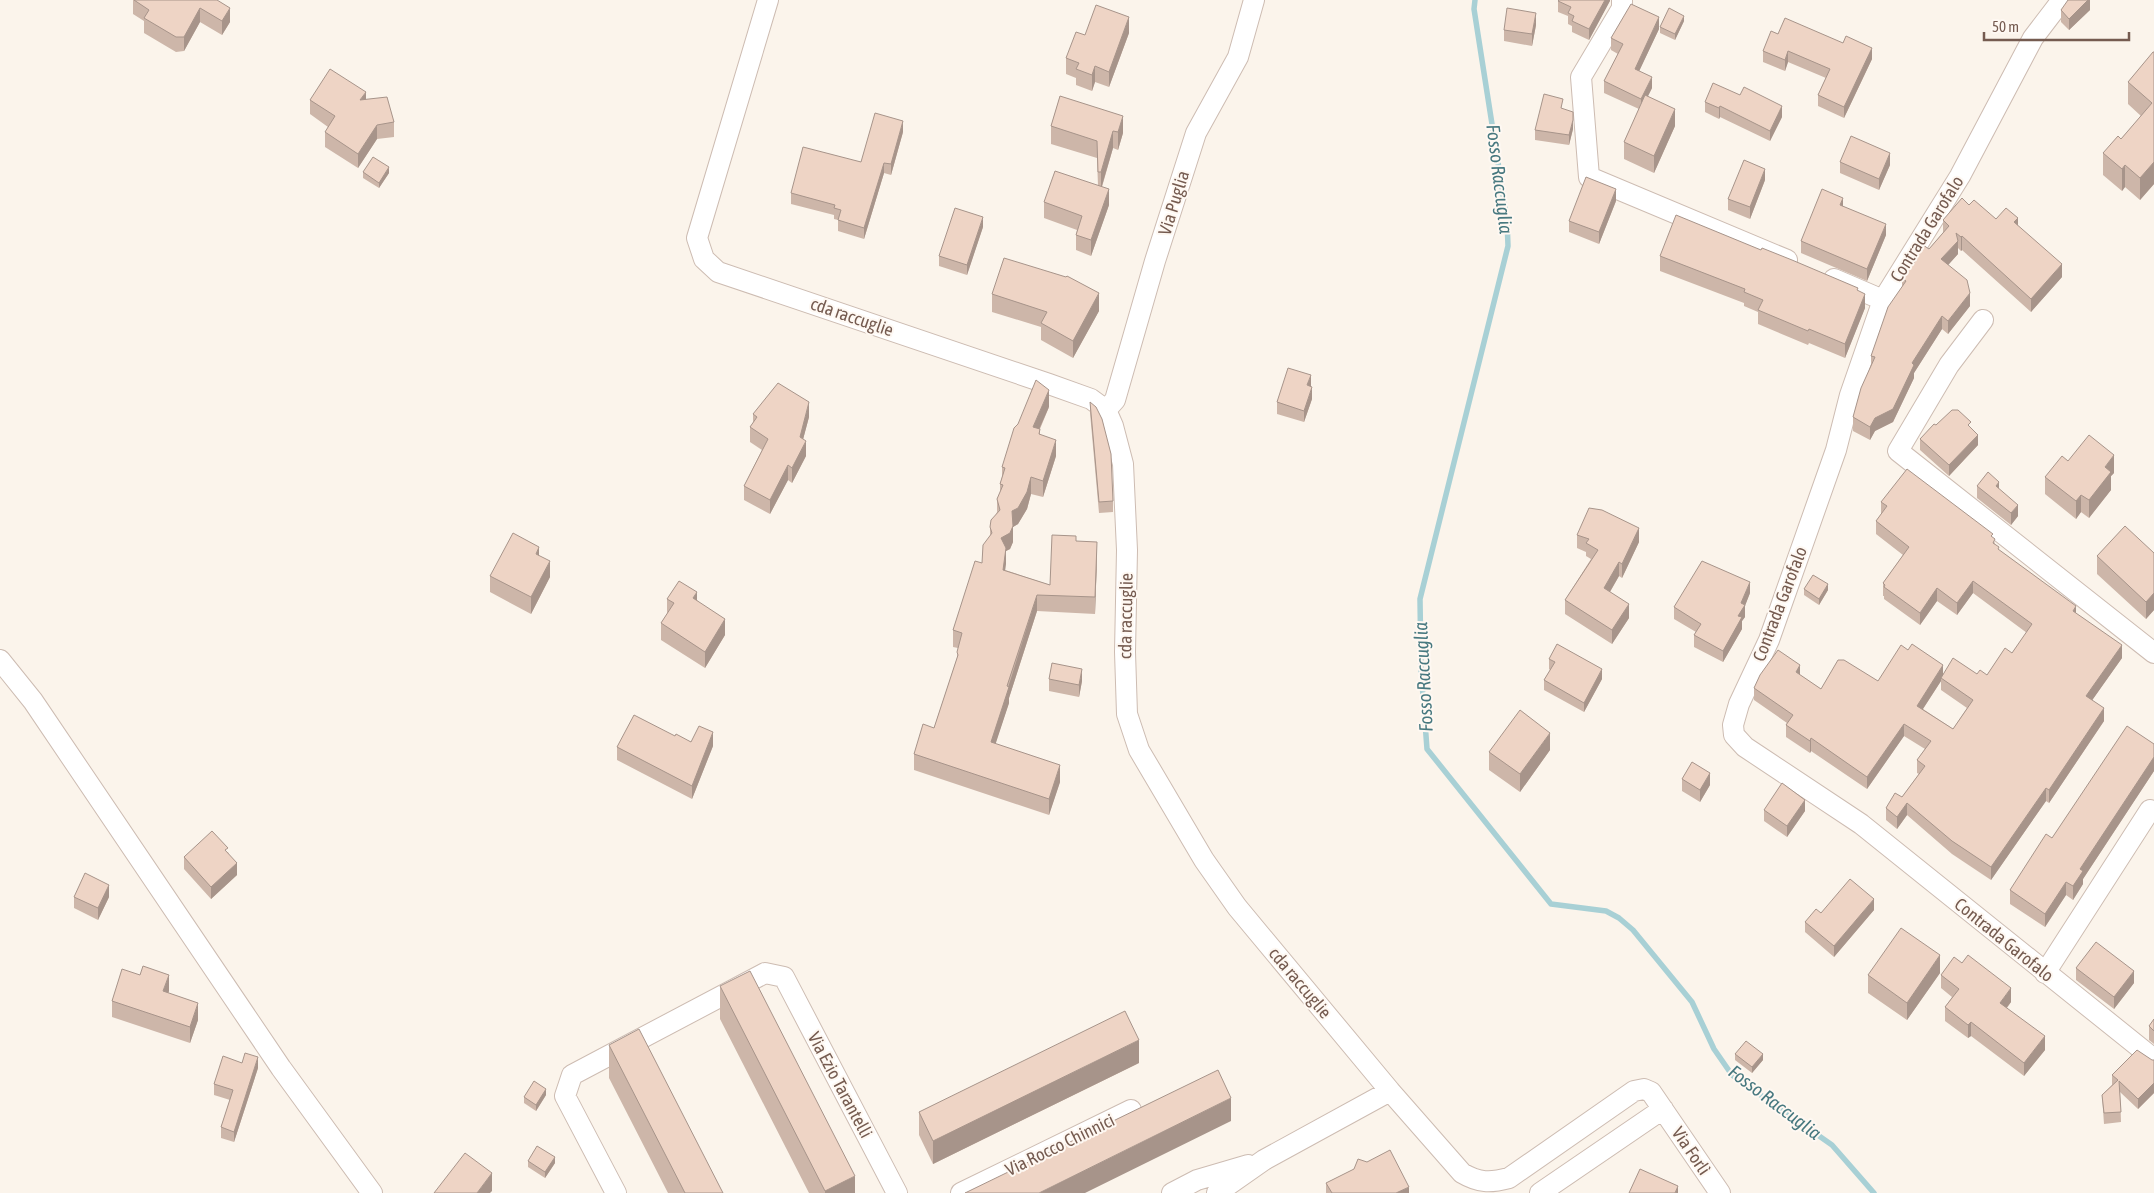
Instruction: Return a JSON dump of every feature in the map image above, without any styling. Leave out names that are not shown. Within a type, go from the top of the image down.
[{"type":"street","name":"cda raccuglie","points":[[768,0],[697,238],[704,259],[718,272],[1049,384],[1091,399],[1106,410],[1113,426],[1123,464],[1128,550],[1125,652],[1127,714],[1139,750],[1204,860],[1237,907],[1390,1091],[1462,1174],[1474,1181],[1490,1183],[1509,1178],[1634,1091],[1644,1089],[1651,1092],[1663,1109]]},
{"type":"street","name":"Via Puglia","points":[[1106,410],[1115,400],[1196,133],[1238,57],[1254,0]]},
{"type":"street","points":[[1622,0],[1622,8],[1581,77],[1589,177],[1800,265]]},
{"type":"street","name":"Contrada Garofalo","points":[[2062,0],[2033,38],[1960,176],[1883,300],[1850,395],[1836,450],[1769,640],[1739,704],[1733,725],[1734,734],[1745,747],[1861,824],[2154,1059]]},
{"type":"street","points":[[1819,273],[1883,300]]},
{"type":"street","points":[[1983,320],[1949,365],[1898,451],[2154,652]]},
{"type":"street","points":[[0,660],[33,701],[281,1068],[372,1193]]},
{"type":"street","points":[[2045,973],[2150,810]]},
{"type":"street","name":"Via Ezio Tarantelli","points":[[616,1193],[565,1096],[572,1075],[765,973],[784,977],[897,1193]]},
{"type":"street","points":[[1217,1193],[1264,1160],[1390,1091]]},
{"type":"street","points":[[1540,1193],[1663,1109]]},
{"type":"street","name":"Via Forlì","points":[[1663,1109],[1720,1193]]},
{"type":"street","name":"Via Rocco Chinnici","points":[[961,1193],[1131,1110]]},
{"type":"street","points":[[1172,1193],[1196,1180],[1264,1160]]},
{"type":"building","points":[[134,0],[217,0],[230,8],[222,21],[200,8],[184,37],[176,37],[144,18],[149,10]]},
{"type":"building","points":[[1559,0],[1605,0],[1589,29],[1572,21],[1574,16],[1568,13],[1571,7]]},
{"type":"building","points":[[2068,0],[2088,0],[2069,19],[2061,10]]},
{"type":"building","points":[[1631,4],[1659,17],[1635,69],[1652,77],[1641,99],[1604,81],[1623,44],[1611,38]]},
{"type":"building","points":[[1096,5],[1129,17],[1109,72],[1095,66],[1092,75],[1076,69],[1079,63],[1066,58],[1076,32],[1085,35]]},
{"type":"building","points":[[1507,8],[1536,13],[1532,34],[1504,30]]},
{"type":"building","points":[[1669,8],[1684,16],[1675,34],[1660,27]]},
{"type":"building","points":[[1785,18],[1843,43],[1846,36],[1872,48],[1844,107],[1818,95],[1830,69],[1788,51],[1785,60],[1763,51],[1771,31],[1778,34]]},
{"type":"building","points":[[2153,52],[2154,162],[2140,178],[2125,165],[2122,169],[2103,153],[2118,136],[2121,139],[2152,103],[2128,82]]},
{"type":"building","points":[[330,69],[366,92],[360,100],[387,97],[394,122],[377,125],[358,154],[325,132],[335,116],[310,100]]},
{"type":"building","points":[[1713,83],[1740,95],[1744,87],[1782,106],[1770,131],[1720,106],[1719,108],[1705,102]]},
{"type":"building","points":[[1544,94],[1563,99],[1561,108],[1573,112],[1569,135],[1535,130]]},
{"type":"building","points":[[1645,95],[1675,109],[1654,156],[1624,142]]},
{"type":"building","points":[[1060,96],[1123,116],[1118,132],[1113,131],[1101,172],[1098,172],[1097,141],[1051,126]]},
{"type":"building","points":[[875,113],[903,121],[891,164],[884,163],[864,228],[838,220],[841,210],[834,208],[835,205],[791,193],[803,147],[861,162]]},
{"type":"building","points":[[1851,136],[1890,153],[1879,179],[1840,162]]},
{"type":"building","points":[[373,157],[389,167],[379,183],[363,172]]},
{"type":"building","points":[[1744,160],[1765,169],[1750,207],[1728,199]]},
{"type":"building","points":[[1055,171],[1109,189],[1091,240],[1076,235],[1082,216],[1044,202]]},
{"type":"building","points":[[1586,177],[1616,189],[1599,232],[1569,221]]},
{"type":"building","points":[[1822,189],[1843,198],[1840,205],[1886,224],[1867,269],[1801,241]]},
{"type":"building","points":[[1962,198],[1969,205],[1974,200],[1996,219],[2006,208],[2018,218],[2014,222],[2062,264],[2031,299],[1962,236],[1956,233],[1958,241],[1941,259],[1967,280],[1970,293],[1948,321],[1942,316],[1912,363],[1914,365],[1893,409],[1875,418],[1870,427],[1853,417],[1861,388],[1875,357],[1871,356],[1888,307],[1906,281],[1902,278],[1917,259],[1915,258],[1923,245],[1929,249],[1949,226],[1943,220]]},
{"type":"building","points":[[955,208],[983,217],[967,265],[939,256]]},
{"type":"building","points":[[1676,215],[1858,288],[1857,290],[1865,294],[1845,344],[1758,310],[1763,300],[1744,292],[1745,289],[1660,256]]},
{"type":"building","points":[[1004,258],[1067,276],[1099,293],[1073,341],[1041,323],[1047,312],[992,294]]},
{"type":"building","points":[[1288,368],[1311,375],[1307,385],[1312,387],[1304,411],[1277,402]]},
{"type":"building","points":[[1036,380],[1049,390],[1033,427],[1040,429],[1039,434],[1056,440],[1043,481],[1031,477],[1027,492],[1018,508],[1012,511],[1013,526],[1010,533],[1001,538],[1006,548],[1003,570],[1050,585],[1052,535],[1076,536],[1076,541],[1097,542],[1095,597],[1037,595],[991,742],[1060,765],[1049,799],[914,754],[923,724],[934,728],[958,655],[957,652],[962,633],[953,630],[975,561],[982,563],[983,545],[992,533],[990,527],[991,520],[1000,510],[997,499],[1003,485],[1000,484],[1005,468],[1002,467],[1014,428],[1018,424]]},
{"type":"building","points":[[778,383],[809,402],[800,437],[806,441],[792,468],[788,465],[770,500],[744,486],[768,439],[750,427],[757,417],[753,414]]},
{"type":"building","points":[[1090,402],[1096,407],[1102,419],[1111,454],[1113,501],[1099,502]]},
{"type":"building","points":[[1952,410],[1958,410],[1971,422],[1968,425],[1978,435],[1949,465],[1920,439],[1934,424],[1936,425]]},
{"type":"building","points":[[2089,435],[2114,455],[2105,467],[2111,472],[2089,500],[2081,495],[2076,501],[2045,477],[2062,456],[2068,461]]},
{"type":"building","points":[[1907,469],[1993,534],[1991,536],[1995,539],[1993,543],[1999,547],[1998,549],[2076,606],[2073,611],[2122,645],[2086,696],[2104,708],[2049,790],[2046,788],[1991,867],[1952,841],[1907,803],[1897,817],[1886,808],[1895,793],[1902,797],[1925,766],[1917,760],[1931,741],[1904,724],[1867,777],[1811,738],[1810,741],[1786,725],[1793,715],[1754,688],[1760,675],[1778,650],[1800,665],[1796,672],[1821,689],[1838,660],[1844,660],[1878,681],[1901,645],[1908,650],[1912,644],[1943,665],[1917,706],[1953,729],[1973,700],[1941,678],[1953,658],[1977,674],[1980,670],[1987,675],[2005,648],[2012,653],[2032,624],[1973,581],[1957,603],[1937,588],[1920,613],[1884,587],[1883,583],[1909,547],[1876,521],[1887,506],[1881,502]]},
{"type":"building","points":[[1988,472],[1999,482],[1996,486],[2018,505],[2011,513],[1977,486]]},
{"type":"building","points":[[1589,508],[1602,510],[1639,528],[1622,564],[1619,562],[1604,588],[1629,604],[1612,630],[1565,600],[1598,550],[1586,543],[1589,539],[1577,535]]},
{"type":"building","points":[[2125,526],[2154,553],[2154,593],[2146,602],[2097,556]]},
{"type":"building","points":[[513,533],[539,547],[536,554],[550,561],[531,597],[490,576]]},
{"type":"building","points":[[1702,561],[1750,582],[1741,603],[1745,605],[1738,616],[1742,617],[1723,651],[1694,635],[1701,624],[1674,607]]},
{"type":"building","points":[[1813,575],[1828,584],[1819,599],[1804,589]]},
{"type":"building","points":[[679,581],[697,592],[693,598],[725,619],[705,652],[661,623],[674,603],[667,599]]},
{"type":"building","points":[[1557,644],[1602,669],[1584,703],[1544,680],[1555,662],[1549,659]]},
{"type":"building","points":[[1052,663],[1082,669],[1079,685],[1049,679]]},
{"type":"building","points":[[1520,710],[1550,733],[1520,774],[1489,752]]},
{"type":"building","points":[[634,715],[691,742],[699,726],[713,732],[692,786],[617,747]]},
{"type":"building","points":[[2127,726],[2154,744],[2154,757],[2080,869],[2083,871],[2073,886],[2066,882],[2045,914],[2010,890],[2046,834],[2052,838]]},
{"type":"building","points":[[1692,762],[1710,773],[1700,790],[1682,779]]},
{"type":"building","points":[[1782,783],[1805,800],[1787,826],[1764,810]]},
{"type":"building","points":[[212,831],[228,848],[225,850],[237,863],[211,887],[184,857]]},
{"type":"building","points":[[85,873],[109,885],[98,908],[74,897]]},
{"type":"building","points":[[1850,879],[1874,899],[1834,946],[1805,922],[1816,909],[1821,913]]},
{"type":"building","points":[[1901,928],[1940,955],[1907,1003],[1868,975]]},
{"type":"building","points":[[2096,942],[2134,971],[2114,997],[2076,968]]},
{"type":"building","points":[[1968,955],[2011,988],[2000,1003],[2045,1036],[2024,1063],[1971,1022],[1968,1025],[1945,1007],[1959,989],[1941,975],[1954,957],[1962,963]]},
{"type":"building","points":[[143,966],[169,975],[163,991],[198,1003],[190,1027],[112,1001],[122,969],[140,975]]},
{"type":"building","points":[[750,971],[855,1176],[825,1191],[720,986]]},
{"type":"building","points":[[1125,1011],[1139,1040],[933,1141],[919,1112]]},
{"type":"building","points":[[2154,1019],[2154,1031],[2149,1026]]},
{"type":"building","points":[[639,1029],[723,1193],[685,1193],[609,1045]]},
{"type":"building","points":[[1746,1041],[1763,1054],[1752,1067],[1735,1054]]},
{"type":"building","points":[[2137,1050],[2154,1060],[2154,1083],[2138,1099],[2119,1081],[2121,1112],[2104,1113],[2102,1095],[2118,1080],[2112,1075]]},
{"type":"building","points":[[245,1053],[258,1057],[234,1132],[221,1127],[233,1090],[214,1084],[223,1056],[242,1063]]},
{"type":"building","points":[[1218,1070],[1231,1098],[1039,1193],[965,1193]]},
{"type":"building","points":[[534,1081],[546,1089],[536,1105],[524,1097]]},
{"type":"building","points":[[537,1146],[555,1157],[545,1172],[528,1161]]},
{"type":"building","points":[[1390,1150],[1409,1187],[1396,1193],[1332,1193],[1326,1183],[1354,1169],[1358,1159],[1367,1162]]},
{"type":"building","points":[[465,1153],[492,1173],[477,1193],[434,1193]]},
{"type":"building","points":[[1640,1169],[1678,1186],[1675,1193],[1629,1193]]},
{"type":"waterway","name":"Fosso Raccuglia","points":[[1475,0],[1474,9],[1507,220],[1508,246],[1420,599],[1421,669],[1427,749],[1551,904],[1606,911],[1619,918],[1633,930],[1692,1002],[1714,1049],[1732,1075],[1832,1145],[1874,1193]]}]
